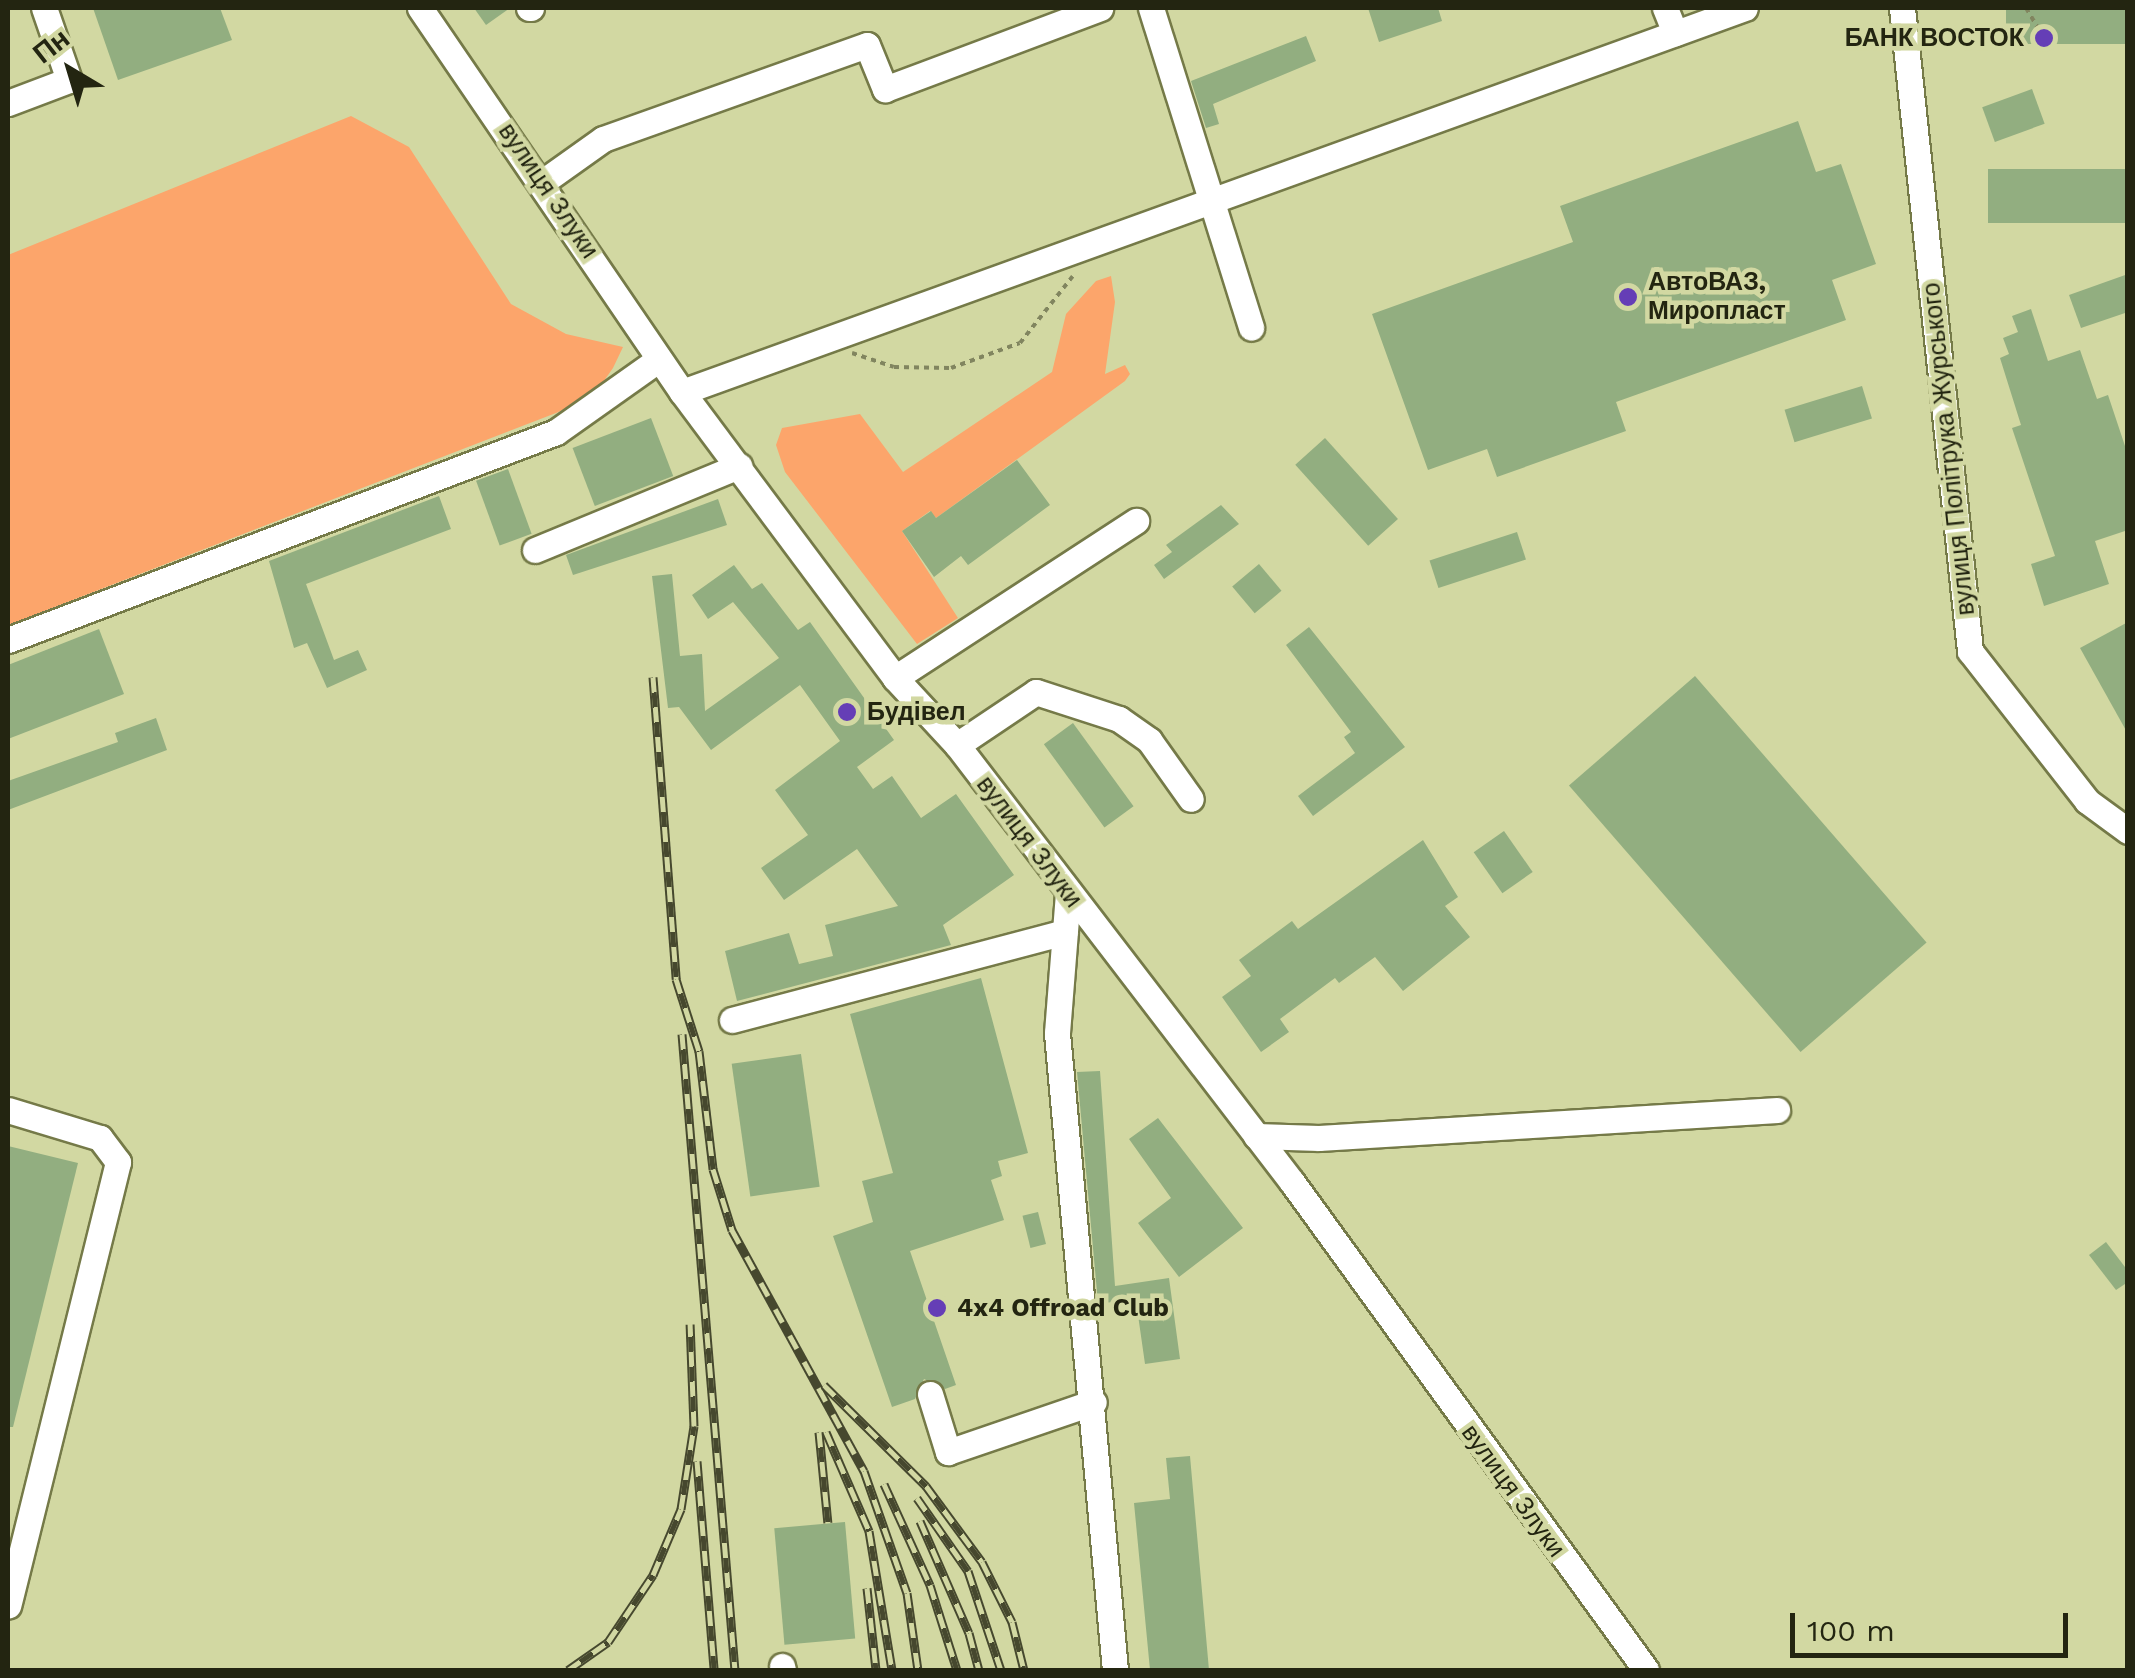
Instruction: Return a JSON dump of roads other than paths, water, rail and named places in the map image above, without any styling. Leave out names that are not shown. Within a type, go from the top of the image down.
[{"type":"street","points":[[8,104],[69,80],[44,8]]},
{"type":"street","name":"вулиця Злуки","points":[[420,8],[544,181],[682,392],[895,678],[957,746],[1256,1136],[1646,1670]]},
{"type":"street","points":[[544,181],[603,139],[867,44],[884,90],[1100,8]]},
{"type":"street","points":[[1151,8],[1215,202],[1251,328]]},
{"type":"street","points":[[1665,8],[1675,33]]},
{"type":"street","points":[[682,392],[1745,8]]},
{"type":"street","name":"вулиця Політрука Журського","points":[[1902,8],[1970,651],[2087,801],[2128,831]]},
{"type":"street","points":[[8,640],[556,432],[659,359]]},
{"type":"street","points":[[534,550],[739,466]]},
{"type":"street","points":[[895,678],[1136,521]]},
{"type":"street","points":[[957,746],[1036,692],[1119,719],[1149,740],[1190,799]]},
{"type":"street","points":[[1068,893],[1058,1033],[1115,1670]]},
{"type":"street","points":[[732,1020],[1066,932]]},
{"type":"street","points":[[8,1110],[100,1138],[118,1162],[8,1606]]},
{"type":"street","points":[[1256,1136],[1592,1124],[1777,1110]]},
{"type":"street","points":[[930,1394],[948,1452],[1094,1402]]},
{"type":"railway","points":[[653,677],[676,979],[699,1051],[713,1169],[732,1230],[864,1471],[907,1593],[918,1670]]},
{"type":"railway","points":[[682,1034],[735,1670]]},
{"type":"railway","points":[[568,1670],[608,1642],[653,1575],[681,1509],[694,1426],[690,1324]]},
{"type":"railway","points":[[824,1385],[926,1486],[982,1562],[1012,1622],[1024,1670]]},
{"type":"railway","points":[[819,1432],[828,1523]]},
{"type":"railway","points":[[826,1432],[869,1531],[892,1670]]},
{"type":"railway","points":[[697,1461],[714,1670]]},
{"type":"railway","points":[[884,1484],[930,1585],[957,1670]]},
{"type":"railway","points":[[917,1498],[968,1571],[1001,1670]]},
{"type":"railway","points":[[920,1521],[969,1633],[979,1670]]},
{"type":"railway","points":[[867,1588],[876,1670]]},
{"type":"place","name":"БАНК ВОСТОК","points":[[2044,38]]},
{"type":"place","name":"АвтоВАЗ, Миропласт","points":[[1628,297]]},
{"type":"place","name":"Будівел","points":[[847,712]]},
{"type":"place","name":"4x4 Offroad Club","points":[[937,1308]]}]
